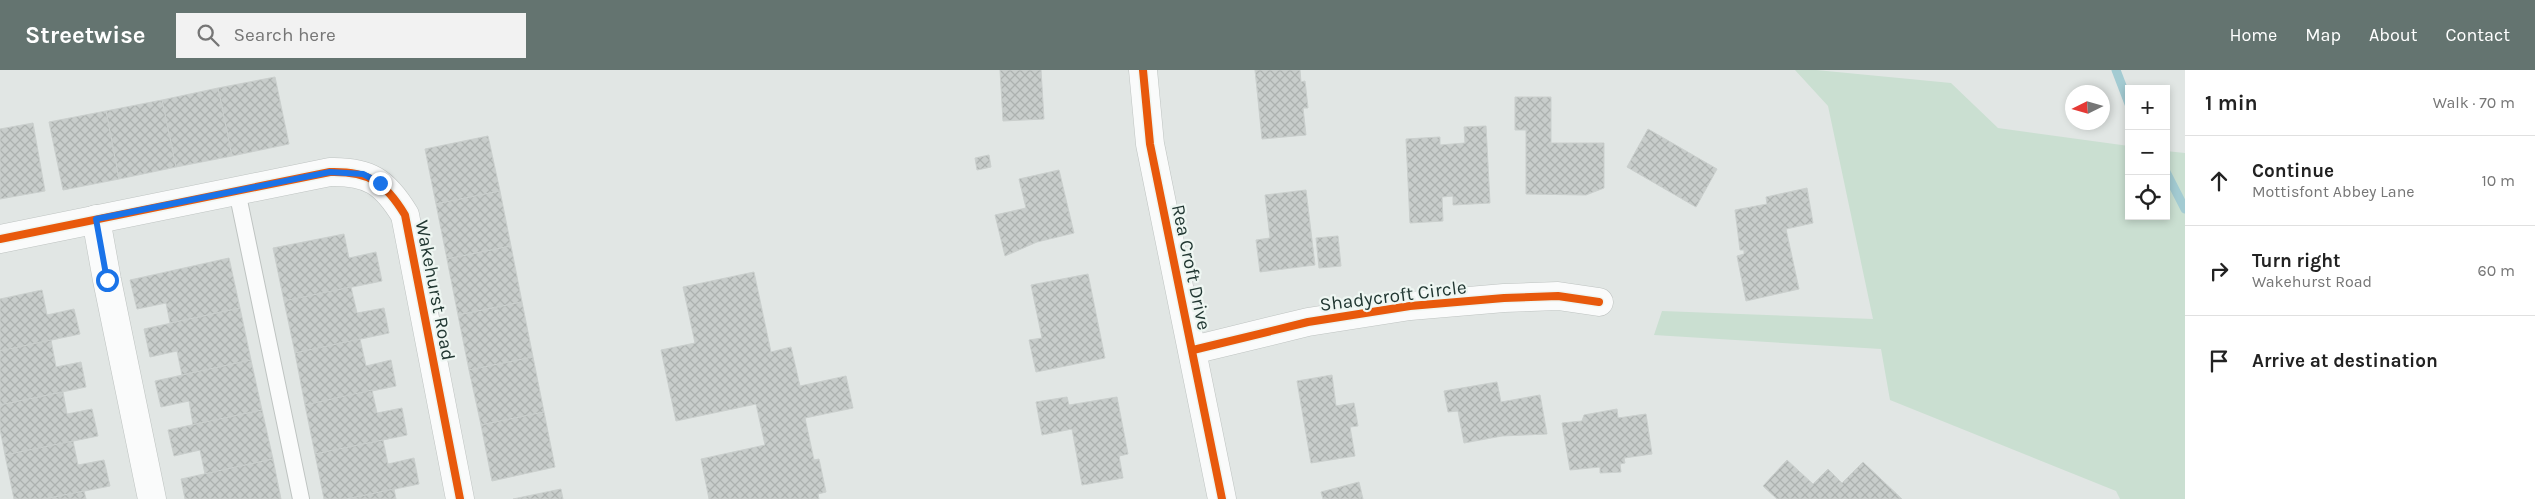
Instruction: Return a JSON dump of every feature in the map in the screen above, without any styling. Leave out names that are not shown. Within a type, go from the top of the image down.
[{"type":"street","name":"Rea Croft Drive","points":[[1143,70],[1150,144],[1222,499]]},
{"type":"street","name":"Wakehurst Road","points":[[0,239],[330,172],[363,174],[380,183],[394,198],[405,215],[460,499]]},
{"type":"street","points":[[96,219],[152,499]]},
{"type":"street","name":"Shadycroft Circle","points":[[1193,350],[1308,322],[1410,306],[1504,298],[1558,296],[1599,302]]},
{"type":"lane","points":[[237,191],[301,499]]},
{"type":"green space","points":[[1795,70],[1816,70],[1951,83],[1998,128],[2125,145],[2125,220],[2170,220],[2170,151],[2185,153],[2185,499],[2120,499],[2116,491],[1890,400],[1881,349],[1654,335],[1662,311],[1873,319],[1828,106]]},
{"type":"building","points":[[1000,70],[1041,70],[1044,119],[1003,121]]},
{"type":"building","points":[[1255,70],[1300,70],[1301,82],[1305,81],[1308,108],[1303,108],[1306,135],[1262,139]]},
{"type":"building","points":[[275,77],[289,144],[232,156],[218,88]]},
{"type":"building","points":[[218,88],[232,156],[176,167],[162,100]]},
{"type":"building","points":[[1515,97],[1551,97],[1551,143],[1604,143],[1604,188],[1586,195],[1526,194],[1526,130],[1515,130]]},
{"type":"building","points":[[162,100],[176,167],[119,179],[106,111]]},
{"type":"building","points":[[106,111],[119,179],[63,190],[49,122]]},
{"type":"building","points":[[33,123],[45,191],[0,199],[0,129]]},
{"type":"building","points":[[1486,126],[1490,203],[1453,205],[1453,196],[1442,197],[1443,221],[1410,223],[1406,139],[1440,137],[1440,145],[1465,143],[1464,127]]},
{"type":"building","points":[[1648,129],[1717,169],[1696,207],[1627,167]]},
{"type":"building","points":[[488,136],[500,191],[436,204],[425,149]]},
{"type":"building","points":[[989,155],[991,167],[977,170],[975,158]]},
{"type":"building","points":[[1059,170],[1074,233],[1037,242],[1005,256],[995,215],[1026,208],[1019,179]]},
{"type":"building","points":[[1807,188],[1813,223],[1786,229],[1799,289],[1746,301],[1737,256],[1744,254],[1744,250],[1740,250],[1735,210],[1767,204],[1766,197]]},
{"type":"building","points":[[1306,190],[1315,265],[1260,272],[1256,240],[1270,238],[1265,195]]},
{"type":"building","points":[[500,191],[511,246],[447,259],[436,204]]},
{"type":"building","points":[[344,234],[349,258],[376,252],[382,281],[284,301],[273,248]]},
{"type":"building","points":[[1338,236],[1341,266],[1319,268],[1316,238]]},
{"type":"building","points":[[511,246],[522,302],[458,315],[447,259]]},
{"type":"building","points":[[229,258],[240,308],[170,323],[166,303],[137,309],[130,280]]},
{"type":"building","points":[[754,272],[771,352],[791,347],[800,386],[846,376],[853,408],[805,418],[814,460],[819,459],[826,492],[818,494],[819,499],[709,499],[701,459],[765,445],[756,404],[676,421],[661,350],[695,343],[683,287]]},
{"type":"building","points":[[1088,274],[1105,358],[1036,372],[1029,340],[1042,338],[1031,285]]},
{"type":"building","points":[[351,287],[357,313],[384,308],[389,333],[295,353],[284,301]]},
{"type":"building","points":[[42,290],[47,315],[74,309],[80,334],[0,351],[0,299]]},
{"type":"building","points":[[522,302],[533,357],[469,370],[458,315]]},
{"type":"building","points":[[240,308],[251,360],[182,375],[177,351],[150,357],[144,329]]},
{"type":"building","points":[[360,339],[366,366],[391,360],[396,386],[305,405],[295,353]]},
{"type":"building","points":[[51,340],[56,367],[81,362],[86,387],[0,405],[0,351]]},
{"type":"building","points":[[533,357],[544,412],[481,425],[469,370]]},
{"type":"building","points":[[251,360],[262,410],[193,425],[189,401],[161,407],[155,381]]},
{"type":"building","points":[[1332,375],[1336,406],[1354,403],[1358,426],[1350,427],[1355,456],[1311,463],[1297,381]]},
{"type":"building","points":[[1497,382],[1501,402],[1540,395],[1547,434],[1502,436],[1464,443],[1458,411],[1448,412],[1444,391]]},
{"type":"building","points":[[372,390],[377,413],[402,408],[407,435],[315,454],[305,405]]},
{"type":"building","points":[[63,392],[67,414],[92,409],[98,436],[5,455],[0,429],[0,405]]},
{"type":"building","points":[[1067,397],[1069,405],[1117,397],[1128,454],[1119,456],[1123,478],[1082,485],[1072,429],[1042,435],[1036,402]]},
{"type":"building","points":[[1617,409],[1618,418],[1646,414],[1652,454],[1624,458],[1625,463],[1620,464],[1621,472],[1600,473],[1600,467],[1570,470],[1562,423],[1582,421],[1584,415]]},
{"type":"building","points":[[262,410],[273,459],[205,474],[200,450],[174,456],[168,430]]},
{"type":"building","points":[[544,412],[555,467],[492,481],[481,425]]},
{"type":"building","points":[[383,440],[388,464],[414,458],[419,484],[347,499],[324,499],[315,454]]},
{"type":"building","points":[[73,441],[78,465],[104,460],[110,486],[44,499],[14,499],[5,455]]},
{"type":"building","points":[[273,459],[281,499],[185,499],[181,479]]},
{"type":"building","points":[[1787,460],[1813,484],[1828,469],[1842,483],[1863,462],[1902,499],[1777,499],[1763,486]]},
{"type":"building","points":[[1359,482],[1363,499],[1323,499],[1321,492]]},
{"type":"building","points":[[394,489],[396,499],[347,499]]},
{"type":"building","points":[[561,489],[563,499],[513,499]]},
{"type":"building","points":[[84,491],[86,499],[44,499]]},
{"type":"waterway","points":[[2116,70],[2125,94]]},
{"type":"waterway","points":[[2168,175],[2185,209]]},
{"type":"cycle path","points":[[1143,70],[1150,144],[1222,499]]},
{"type":"cycle path","points":[[0,239],[330,172],[344,172],[366,176],[375,181],[390,194],[405,215],[460,499]]},
{"type":"cycle path","points":[[1193,350],[1308,322],[1410,306],[1504,298],[1558,296],[1599,302]]},
{"type":"route","points":[[107,280],[96,219],[330,172],[363,174],[380,183]]}]
